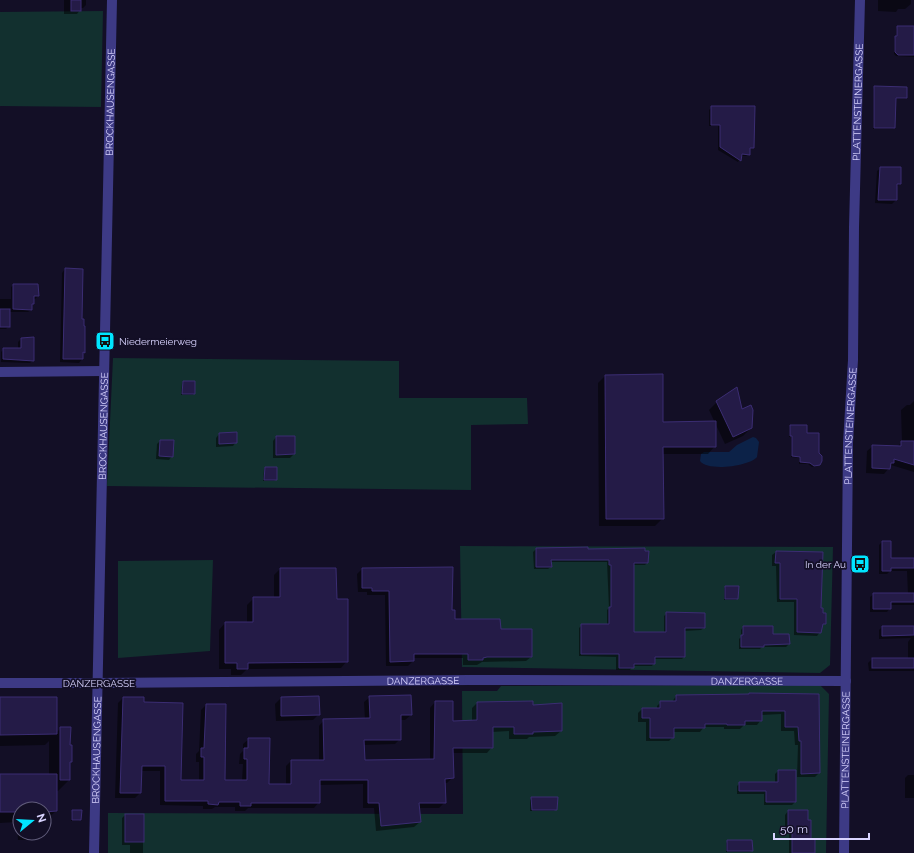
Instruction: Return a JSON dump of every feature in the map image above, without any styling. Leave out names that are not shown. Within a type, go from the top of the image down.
[{"type":"street","name":"BROCKHAUSENGASSE","points":[[94,853],[112,0]]},
{"type":"street","name":"PLATTENSTEINERGASSE","points":[[844,853],[848,443],[853,360],[854,227],[860,0]]},
{"type":"street","points":[[0,372],[104,371]]},
{"type":"street","name":"DANZERGASSE","points":[[0,683],[469,680],[846,681]]},
{"type":"green space","points":[[103,11],[101,107],[0,106],[0,12]]},
{"type":"green space","points":[[113,358],[399,361],[399,398],[527,398],[528,424],[471,425],[471,490],[107,486]]},
{"type":"green space","points":[[460,546],[833,547],[830,665],[820,673],[462,667]]},
{"type":"green space","points":[[213,560],[210,651],[118,658],[118,561]]},
{"type":"green space","points":[[820,685],[829,694],[826,853],[108,853],[108,813],[463,814],[462,691],[497,691],[501,686]]},
{"type":"water","points":[[753,437],[759,442],[757,457],[753,460],[738,465],[720,467],[704,464],[700,461],[701,454],[704,452],[729,452],[737,445]]},
{"type":"building","points":[[71,0],[81,0],[81,11],[71,11]]},
{"type":"building","points":[[897,26],[914,26],[914,55],[898,55],[895,52],[895,36],[897,36]]},
{"type":"building","points":[[874,86],[907,87],[907,98],[896,98],[895,128],[874,128]]},
{"type":"building","points":[[711,106],[755,106],[754,148],[750,148],[750,155],[742,154],[741,161],[720,147],[720,125],[711,125]]},
{"type":"building","points":[[880,167],[901,167],[901,184],[897,184],[897,200],[878,200]]},
{"type":"building","points":[[65,268],[83,269],[82,319],[84,319],[85,326],[85,353],[83,352],[83,359],[63,359]]},
{"type":"building","points":[[13,284],[38,284],[39,296],[34,296],[32,310],[13,309]]},
{"type":"building","points":[[0,309],[10,309],[10,327],[0,327]]},
{"type":"building","points":[[34,337],[34,361],[3,359],[3,348],[21,348],[21,338]]},
{"type":"building","points":[[663,374],[663,422],[716,421],[716,447],[663,447],[664,519],[606,519],[605,375]]},
{"type":"building","points":[[183,381],[195,381],[195,394],[182,394]]},
{"type":"building","points":[[737,387],[742,409],[751,405],[753,410],[752,428],[733,437],[716,401]]},
{"type":"building","points":[[790,425],[807,425],[807,433],[819,433],[819,453],[822,456],[820,465],[814,466],[810,463],[800,462],[800,457],[792,456],[792,436],[790,436]]},
{"type":"building","points":[[237,432],[237,443],[219,444],[219,433]]},
{"type":"building","points":[[276,436],[295,436],[295,454],[276,455]]},
{"type":"building","points":[[160,440],[174,440],[173,457],[159,456]]},
{"type":"building","points":[[901,441],[914,441],[914,465],[894,459],[894,463],[891,463],[890,469],[872,468],[872,445],[901,446]]},
{"type":"building","points":[[265,467],[277,467],[277,480],[264,480]]},
{"type":"building","points":[[882,541],[891,541],[891,558],[914,558],[914,568],[891,568],[891,571],[882,571]]},
{"type":"building","points":[[588,547],[588,549],[645,548],[645,551],[649,551],[648,563],[634,563],[634,632],[666,632],[666,612],[705,613],[705,628],[685,628],[685,657],[655,657],[655,664],[634,664],[634,668],[619,668],[619,654],[581,654],[581,624],[609,624],[609,607],[611,607],[611,565],[609,565],[609,560],[551,560],[552,567],[536,567],[536,548]]},
{"type":"building","points":[[776,551],[823,552],[821,608],[823,608],[823,613],[826,613],[826,624],[823,624],[821,633],[797,632],[797,599],[780,599],[780,563],[775,563]]},
{"type":"building","points":[[453,567],[452,610],[455,610],[455,619],[500,619],[501,629],[532,629],[532,657],[487,657],[483,658],[483,660],[468,660],[468,654],[414,654],[414,661],[390,662],[389,591],[372,591],[372,588],[362,588],[362,568]]},
{"type":"building","points":[[280,568],[336,568],[337,599],[348,599],[348,662],[248,663],[248,669],[237,669],[237,663],[225,663],[225,622],[253,622],[253,597],[280,597]]},
{"type":"building","points":[[725,586],[739,586],[738,599],[725,599]]},
{"type":"building","points":[[873,593],[914,593],[914,602],[891,602],[891,609],[873,609]]},
{"type":"building","points":[[743,626],[773,626],[773,634],[789,634],[790,644],[764,645],[764,647],[741,647]]},
{"type":"building","points":[[882,626],[914,626],[914,635],[882,636]]},
{"type":"building","points":[[872,658],[914,658],[914,668],[872,668]]},
{"type":"building","points":[[749,693],[819,694],[820,773],[801,774],[801,741],[799,741],[798,727],[785,727],[785,711],[762,711],[762,721],[745,721],[745,725],[705,724],[705,728],[674,728],[674,738],[650,738],[650,718],[642,718],[642,708],[660,708],[660,701],[676,701],[676,695]]},
{"type":"building","points":[[411,695],[412,715],[401,715],[401,740],[364,740],[365,760],[434,759],[435,701],[453,701],[453,721],[477,720],[477,702],[533,701],[533,705],[562,703],[562,731],[514,734],[514,727],[493,727],[493,748],[453,748],[454,778],[445,779],[446,803],[419,803],[421,822],[381,826],[379,803],[368,803],[368,780],[320,780],[320,803],[251,803],[251,806],[240,806],[240,802],[219,802],[218,805],[208,804],[208,801],[165,801],[165,766],[142,766],[141,793],[120,793],[123,697],[144,697],[144,702],[183,703],[181,780],[204,780],[204,757],[201,757],[201,748],[204,748],[206,704],[226,704],[225,780],[247,780],[247,759],[244,759],[244,748],[248,748],[248,738],[270,738],[269,784],[291,784],[291,760],[324,760],[323,719],[370,718],[369,696]]},
{"type":"building","points":[[319,696],[320,715],[281,716],[281,697]]},
{"type":"building","points":[[0,697],[57,697],[57,734],[0,735]]},
{"type":"building","points":[[60,727],[71,727],[70,745],[72,745],[72,762],[70,762],[70,780],[60,780]]},
{"type":"building","points":[[778,770],[796,770],[796,802],[766,802],[766,791],[739,791],[739,782],[778,782]]},
{"type":"building","points":[[0,774],[57,774],[57,811],[52,811],[52,801],[12,801],[12,812],[0,812]]},
{"type":"building","points":[[531,797],[558,797],[557,810],[532,810]]},
{"type":"building","points":[[72,810],[82,810],[81,820],[72,820]]},
{"type":"building","points":[[788,810],[808,810],[808,820],[811,820],[811,839],[815,839],[815,853],[792,853],[792,831],[788,831]]},
{"type":"building","points":[[125,814],[144,814],[144,842],[125,842]]},
{"type":"building","points":[[727,840],[752,840],[753,851],[727,851]]},
{"type":"place","name":"Niedermeierweg","points":[[105,341]]},
{"type":"place","name":"In der Au","points":[[860,564]]}]
